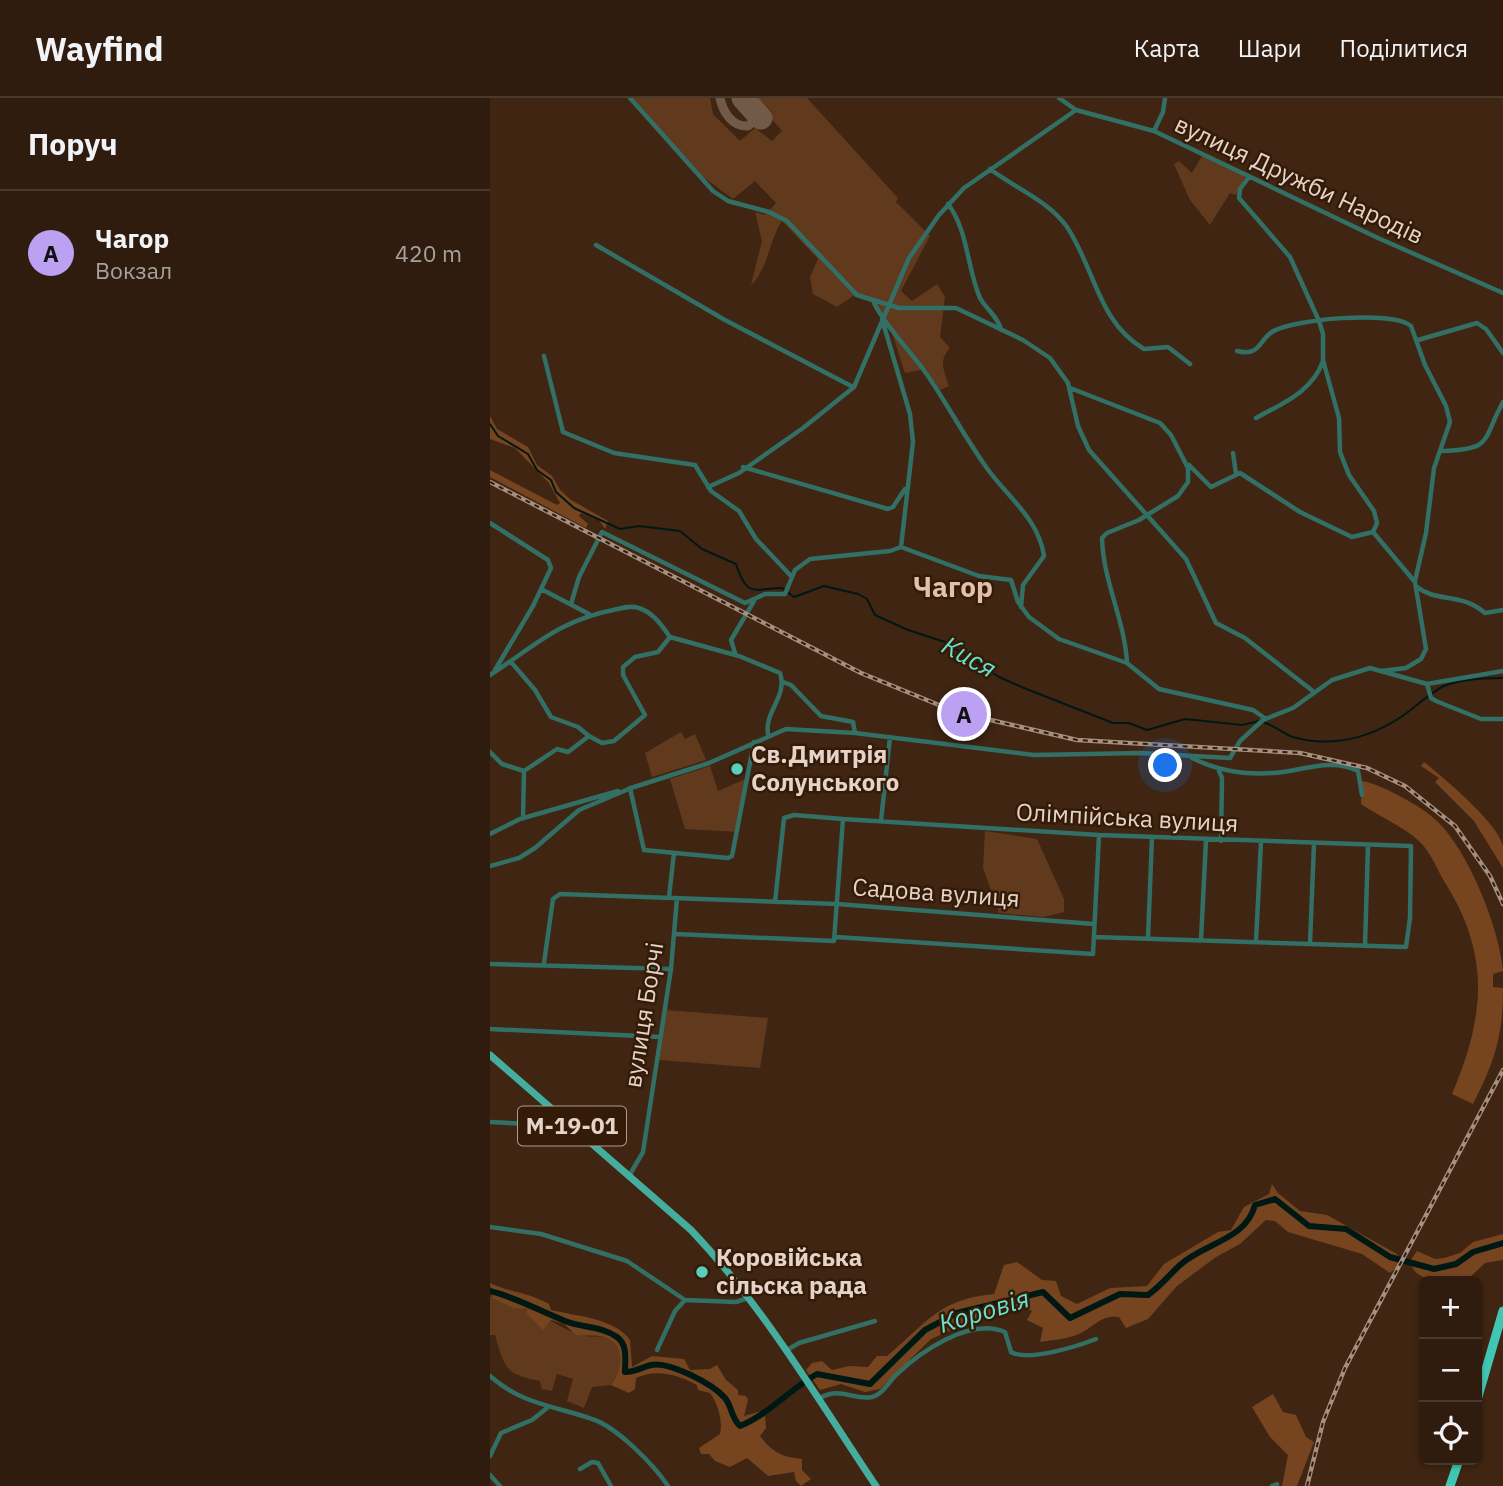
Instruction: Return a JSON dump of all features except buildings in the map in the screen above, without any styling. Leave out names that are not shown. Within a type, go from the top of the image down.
[{"type":"highway","points":[[1482,1383],[1503,1311]]},
{"type":"highway","points":[[1450,1486],[1457,1465]]},
{"type":"main road","name":"М-19-01","points":[[490,1055],[691,1230],[749,1297],[820,1398],[876,1486]]},
{"type":"street","points":[[630,98],[713,191],[728,201],[784,219],[830,264],[850,290],[873,302],[887,305],[952,307],[1001,330],[1050,358],[1070,388],[1078,426],[1088,447],[1188,562],[1216,623],[1245,638],[1314,692]]},
{"type":"street","points":[[708,487],[732,477],[743,467],[803,429],[854,387],[881,318],[909,258],[948,204],[964,188],[1076,110],[1059,98]]},
{"type":"street","points":[[1154,131],[1163,112],[1165,98]]},
{"type":"street","name":"вулиця Дружби Народів","points":[[1076,110],[1154,131],[1503,293]]},
{"type":"street","points":[[990,169],[1040,201],[1064,223],[1108,313],[1122,333],[1144,349],[1168,347],[1190,364]]},
{"type":"street","points":[[1186,462],[1211,486],[1236,474],[1246,477],[1303,514],[1350,537],[1362,537],[1373,532],[1377,523],[1374,511],[1349,475],[1340,452],[1339,418],[1323,360],[1323,334],[1319,321],[1290,257],[1239,198],[1239,191],[1249,177]]},
{"type":"street","points":[[948,204],[959,217],[965,250],[982,301],[1001,326],[1001,330]]},
{"type":"street","points":[[596,245],[752,335],[854,387]]},
{"type":"street","points":[[873,302],[881,318],[910,414],[913,442],[901,547]]},
{"type":"street","points":[[881,318],[928,375],[990,471],[1023,510],[1038,533],[1044,556],[1023,585],[1022,608]]},
{"type":"street","points":[[1237,351],[1258,348],[1274,331],[1319,321],[1394,318],[1411,326],[1418,340],[1450,418],[1448,431],[1442,439],[1442,451],[1434,466],[1426,533],[1415,584],[1426,649],[1421,659],[1406,668],[1378,671]]},
{"type":"street","points":[[1418,340],[1475,323],[1484,327],[1502,349]]},
{"type":"street","points":[[544,356],[563,432],[614,453],[691,463],[700,469],[708,487],[739,511],[756,539],[791,576]]},
{"type":"street","points":[[1256,418],[1306,390],[1318,376],[1323,360]]},
{"type":"street","points":[[1070,388],[1161,424],[1171,435],[1186,462],[1189,475],[1184,491],[1147,515],[1107,533],[1102,540],[1127,663]]},
{"type":"street","points":[[1442,451],[1471,449],[1482,444],[1503,402]]},
{"type":"street","points":[[1233,453],[1236,474]]},
{"type":"street","points":[[743,467],[889,509],[907,485]]},
{"type":"street","points":[[490,523],[548,560],[551,568],[491,674]]},
{"type":"street","points":[[571,604],[581,573],[598,535],[603,532],[742,602],[754,601]]},
{"type":"street","points":[[1373,532],[1415,584],[1429,593],[1469,601],[1485,613],[1503,610]]},
{"type":"street","points":[[739,656],[731,649],[731,640],[754,601],[765,594],[787,589],[791,576],[801,564],[814,558],[890,551],[901,547],[979,576],[1011,580],[1022,608],[1036,624],[1059,639],[1127,663],[1157,689],[1255,710],[1263,721]]},
{"type":"street","points":[[541,589],[590,615]]},
{"type":"street","points":[[491,674],[552,630],[590,615],[628,607],[639,608],[659,621],[670,638],[775,668],[783,682],[781,697],[767,725],[768,734]]},
{"type":"street","points":[[511,662],[536,691],[551,717],[579,727],[600,743],[609,743],[644,719],[645,712],[623,675],[622,668],[635,657],[658,652],[670,638]]},
{"type":"street","points":[[490,866],[519,858],[536,848],[579,810],[628,789],[709,763],[768,734],[786,729],[855,733],[1034,755],[1232,757],[1240,742],[1263,721],[1290,710],[1332,680],[1360,670],[1369,668],[1427,684],[1503,671]]},
{"type":"street","points":[[783,682],[791,685],[821,716],[853,722],[855,733]]},
{"type":"street","points":[[1427,684],[1436,701],[1481,719],[1503,719]]},
{"type":"street","points":[[524,771],[557,749],[567,752],[589,736]]},
{"type":"street","points":[[881,821],[890,737]]},
{"type":"street","points":[[628,789],[644,850],[728,858],[732,856],[754,743]]},
{"type":"street","points":[[490,752],[502,764],[524,771]]},
{"type":"street","points":[[1189,755],[1218,770],[1273,773],[1325,764],[1341,766],[1358,770],[1362,795]]},
{"type":"street","points":[[1218,770],[1222,778],[1221,841]]},
{"type":"street","points":[[523,818],[524,771]]},
{"type":"street","points":[[490,834],[523,818],[603,793],[628,789]]},
{"type":"street","name":"Олімпійська вулиця","points":[[775,902],[784,818],[790,815],[1221,841],[1410,845],[1406,947],[1365,946]]},
{"type":"street","points":[[836,937],[843,818]]},
{"type":"street","points":[[674,934],[827,942],[836,937],[1093,954],[1099,835]]},
{"type":"street","points":[[1148,938],[1152,837]]},
{"type":"street","points":[[1201,940],[1206,840]]},
{"type":"street","points":[[1256,942],[1261,842]]},
{"type":"street","points":[[1310,943],[1314,844]]},
{"type":"street","points":[[1094,937],[1365,946],[1368,845]]},
{"type":"street","points":[[669,897],[674,853]]},
{"type":"street","name":"Садова вулиця","points":[[544,963],[556,895],[837,904],[1094,924]]},
{"type":"street","name":"вулиця Борчі","points":[[629,1176],[643,1155],[671,969],[677,898]]},
{"type":"street","points":[[490,964],[544,963],[671,969]]},
{"type":"street","points":[[490,1029],[661,1037]]},
{"type":"street","points":[[490,1122],[547,1125],[561,1116]]},
{"type":"street","points":[[490,1227],[541,1234],[627,1261],[685,1300],[734,1302],[749,1297]]},
{"type":"street","points":[[657,1350],[675,1311],[685,1300]]},
{"type":"street","points":[[787,1350],[828,1333],[875,1321]]},
{"type":"street","points":[[820,1398],[835,1393],[868,1397],[877,1395],[903,1369],[946,1339],[975,1329],[1006,1332],[1011,1352],[1017,1355],[1054,1352],[1096,1339]]},
{"type":"street","points":[[490,1377],[506,1390],[547,1408],[601,1423],[650,1462],[668,1486]]},
{"type":"street","points":[[490,1456],[501,1433],[533,1420],[547,1408]]},
{"type":"street","points":[[580,1469],[596,1462],[603,1467],[611,1486]]},
{"type":"street","points":[[490,1475],[500,1486]]},
{"type":"shaded area","points":[[633,98],[710,98],[713,114],[740,141],[755,128],[772,141],[782,131],[769,116],[772,112],[758,98],[807,98],[898,198],[896,202],[930,236],[901,291],[912,301],[937,284],[945,297],[940,337],[950,348],[943,362],[949,386],[940,390],[926,369],[905,373],[890,327],[876,304],[853,296],[837,307],[813,294],[810,277],[818,259],[782,221],[765,263],[751,285],[762,241],[755,212],[765,215],[776,203],[755,181],[733,199],[698,173]]},
{"type":"shaded area","points":[[1202,156],[1246,176],[1236,195],[1230,193],[1210,225],[1190,200],[1174,164],[1179,161],[1192,173]]},
{"type":"shaded area","points":[[490,416],[497,429],[528,447],[537,465],[552,476],[560,490],[571,500],[608,521],[605,529],[599,520],[581,513],[579,516],[588,524],[586,528],[490,477],[490,470],[557,505],[560,503],[549,483],[515,448],[490,439]]},
{"type":"shaded area","points":[[681,732],[685,739],[695,734],[706,760],[652,777],[645,753]]},
{"type":"shaded area","points":[[1424,762],[1469,801],[1491,825],[1503,846],[1503,868],[1474,821],[1435,782],[1439,778],[1421,766]]},
{"type":"shaded area","points":[[710,766],[718,791],[748,778],[739,832],[685,829],[670,779]]},
{"type":"shaded area","points":[[1362,781],[1401,797],[1437,821],[1471,870],[1489,912],[1503,971],[1493,974],[1493,987],[1503,988],[1501,1020],[1492,1061],[1473,1104],[1452,1094],[1471,1038],[1476,1012],[1476,960],[1470,935],[1459,908],[1430,855],[1419,841],[1361,804]]},
{"type":"shaded area","points":[[985,831],[1037,839],[1064,899],[1064,912],[1044,917],[999,913],[983,868]]},
{"type":"shaded area","points":[[666,1010],[768,1018],[760,1068],[659,1060]]},
{"type":"shaded area","points":[[1272,1184],[1278,1193],[1300,1211],[1327,1215],[1397,1254],[1400,1259],[1398,1266],[1390,1273],[1362,1254],[1288,1232],[1275,1221],[1266,1220],[1240,1244],[1216,1257],[1177,1286],[1148,1319],[1126,1328],[1119,1317],[1112,1317],[1074,1336],[1040,1342],[1043,1328],[1027,1320],[1032,1311],[1021,1306],[1007,1308],[999,1315],[981,1317],[931,1339],[880,1389],[865,1392],[841,1384],[820,1390],[806,1370],[812,1363],[822,1361],[832,1370],[849,1366],[868,1367],[877,1356],[887,1356],[946,1307],[959,1301],[994,1294],[1004,1265],[1017,1262],[1042,1280],[1056,1281],[1061,1296],[1077,1304],[1110,1288],[1147,1286],[1164,1264],[1218,1232],[1231,1230],[1244,1207],[1269,1194]]},
{"type":"shaded area","points":[[1503,1234],[1503,1260],[1485,1263],[1471,1276],[1422,1276],[1413,1269],[1410,1261],[1417,1251],[1435,1259],[1444,1258],[1460,1253],[1473,1242]]},
{"type":"shaded area","points":[[490,1283],[542,1300],[549,1304],[551,1310],[594,1319],[615,1327],[630,1340],[632,1367],[652,1356],[684,1359],[690,1370],[710,1369],[717,1365],[726,1380],[738,1390],[738,1395],[746,1396],[748,1400],[744,1416],[758,1412],[765,1415],[766,1428],[760,1436],[764,1442],[778,1453],[802,1459],[802,1470],[811,1479],[801,1486],[796,1481],[794,1472],[768,1476],[747,1458],[730,1467],[715,1461],[709,1454],[701,1454],[699,1448],[720,1434],[721,1429],[719,1413],[710,1393],[698,1390],[697,1385],[683,1378],[659,1373],[636,1378],[635,1389],[629,1393],[611,1385],[620,1363],[618,1349],[614,1343],[599,1336],[576,1335],[564,1324],[551,1320],[543,1330],[527,1314],[527,1309],[513,1308],[492,1298]]},
{"type":"shaded area","points":[[490,1296],[500,1302],[531,1311],[580,1335],[605,1337],[615,1341],[619,1346],[621,1359],[611,1385],[592,1387],[584,1408],[567,1401],[573,1379],[557,1374],[552,1391],[542,1389],[540,1381],[513,1372],[504,1363],[495,1335],[490,1335]]},
{"type":"shaded area","points":[[1273,1394],[1283,1412],[1296,1415],[1306,1437],[1314,1442],[1297,1486],[1282,1486],[1288,1455],[1270,1437],[1252,1407]]},
{"type":"waterway","name":"Кися","points":[[490,424],[498,436],[528,454],[537,470],[551,480],[556,492],[574,508],[620,529],[639,526],[680,531],[702,549],[736,564],[744,582],[752,589],[782,588],[794,597],[824,586],[858,594],[867,599],[875,615],[908,630],[945,642],[999,677],[1113,723],[1129,723],[1147,730],[1185,719],[1242,725],[1259,721]]},
{"type":"waterway","name":"Кися","points":[[1265,723],[1293,737],[1310,741],[1327,742],[1359,737],[1390,724],[1444,686],[1465,680],[1503,678]]},
{"type":"waterway","name":"Коровія","points":[[490,1291],[565,1321],[611,1333],[623,1344],[625,1372],[659,1365],[701,1380],[725,1398],[740,1426],[817,1374],[870,1384],[925,1330],[957,1313],[1043,1292],[1070,1318],[1120,1294],[1148,1295],[1180,1265],[1234,1234],[1250,1217],[1255,1205],[1275,1199],[1309,1226],[1346,1229],[1390,1257],[1434,1269],[1456,1264],[1473,1252],[1503,1243]]},
{"type":"taxiway","points":[[720,98],[726,113],[737,124],[748,126],[760,116]]},
{"type":"runway","points":[[743,98],[761,118]]},
{"type":"railway","points":[[490,482],[861,673],[956,712],[1077,740],[1300,753],[1367,768],[1405,786],[1455,826],[1490,876],[1503,904]]},
{"type":"railway","points":[[1307,1486],[1323,1422],[1345,1368],[1503,1070]]},
{"type":"place","name":"Чагор","points":[[964,714]]},
{"type":"place","name":"Св.Дмитрія Солунського","points":[[737,769]]},
{"type":"place","name":"Коровійська сільска рада","points":[[702,1272]]},
{"type":"district","name":"Чагор","points":[[953,587]]}]
